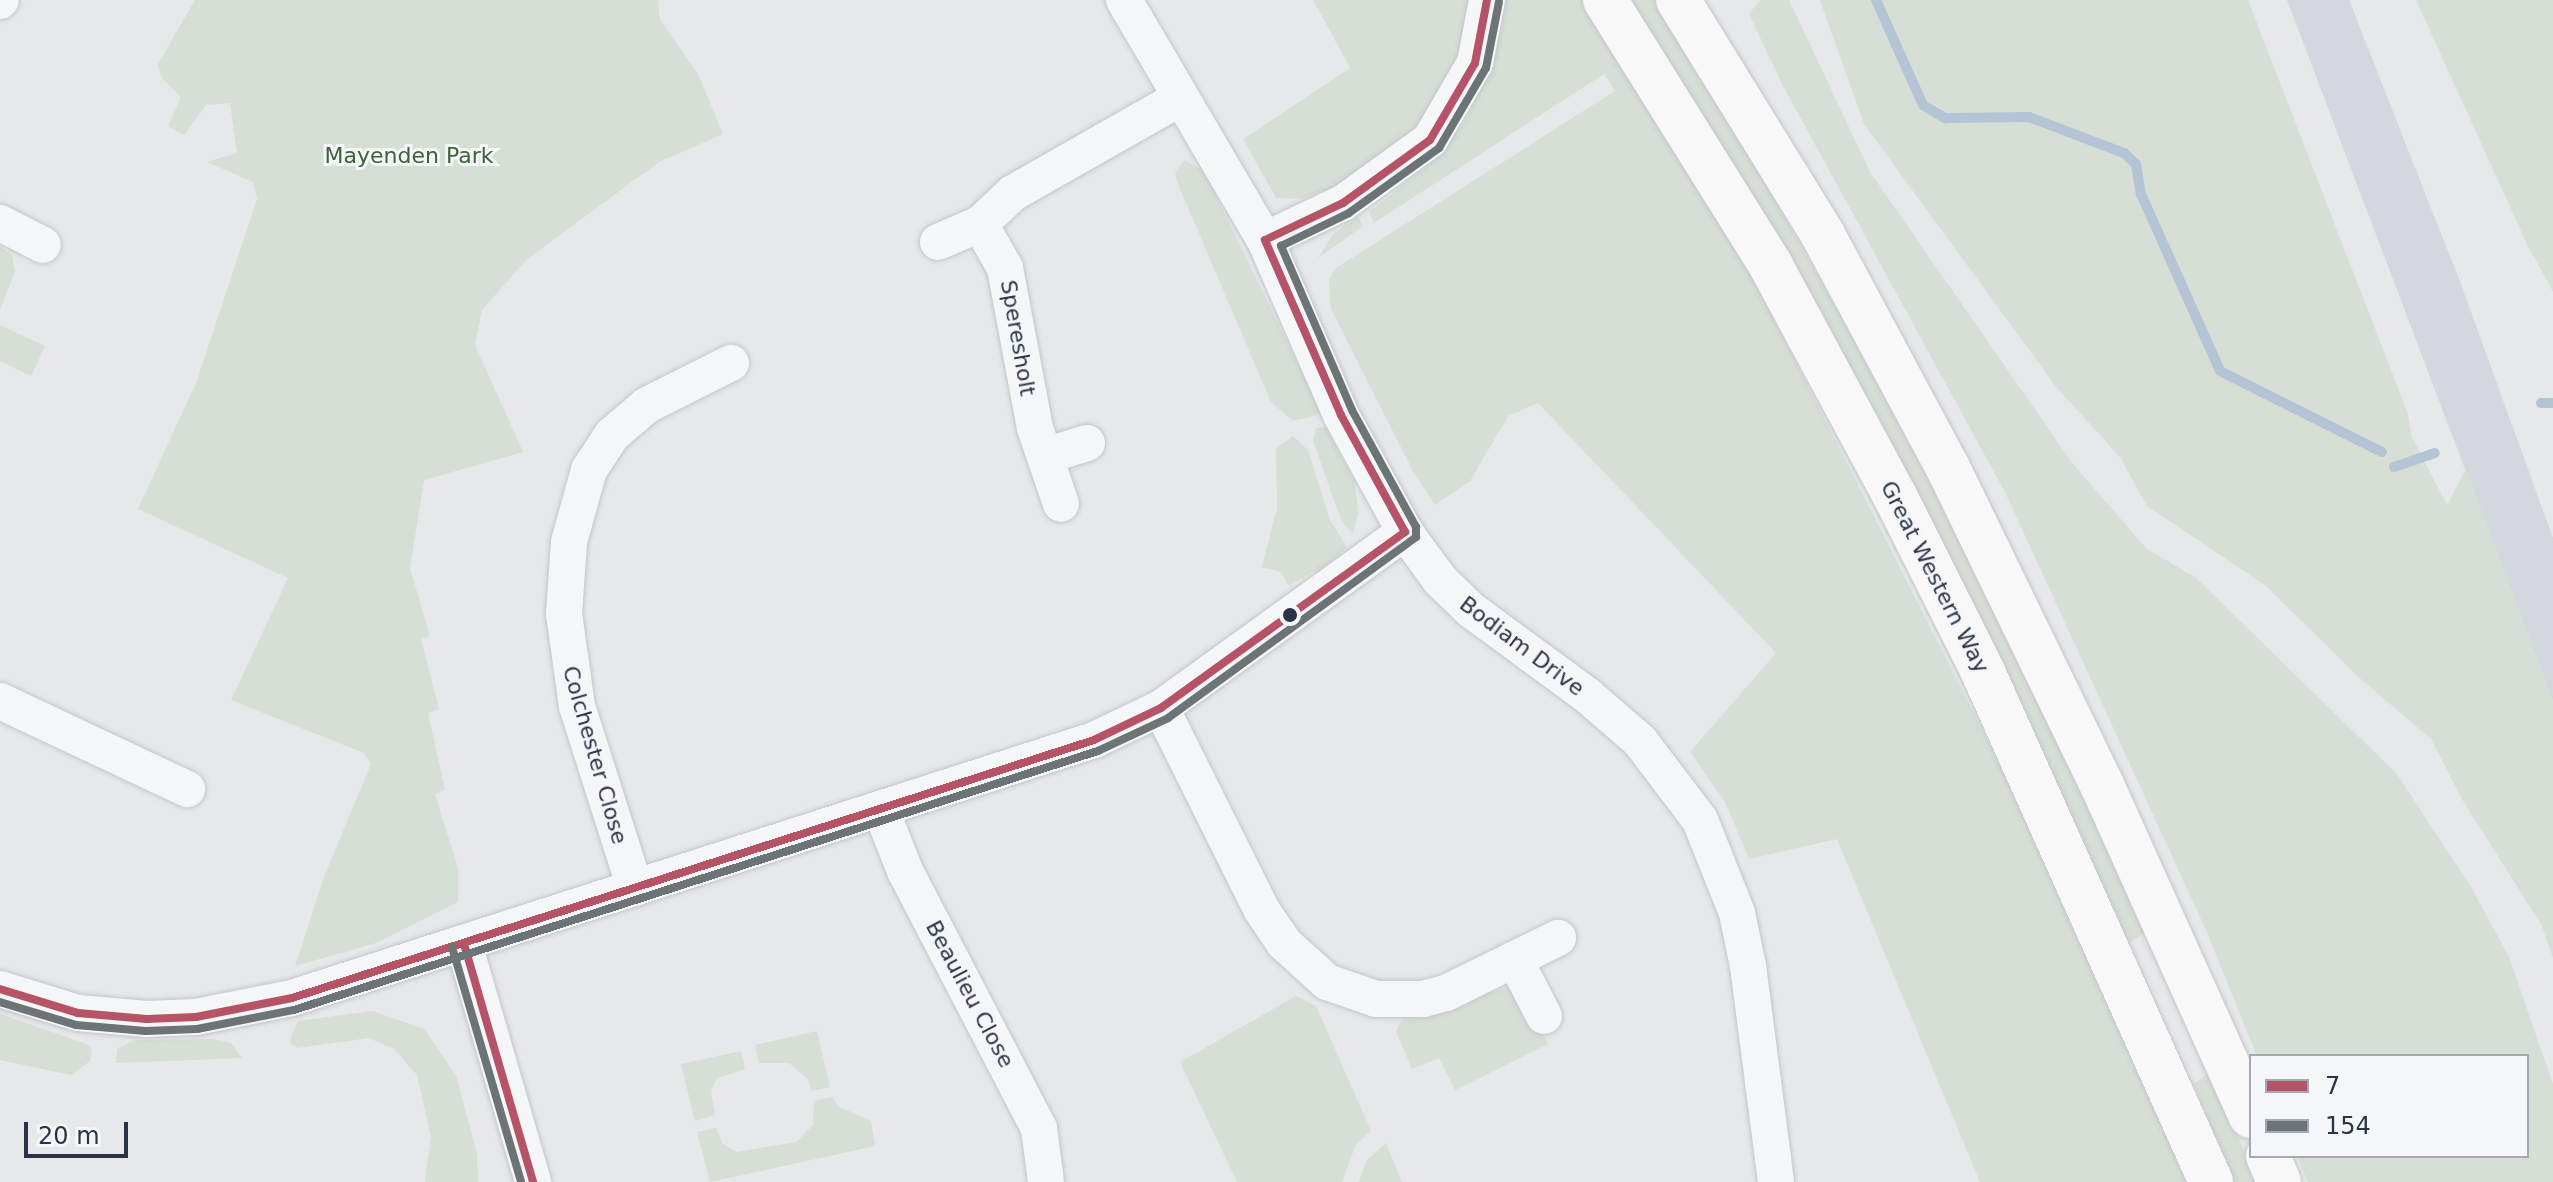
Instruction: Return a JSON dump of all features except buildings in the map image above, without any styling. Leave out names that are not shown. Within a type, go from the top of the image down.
[{"type":"main road","name":"Great Western Way","points":[[1605,0],[1771,266],[1895,496],[1983,672],[2211,1182]]},
{"type":"main road","points":[[1678,0],[1823,235],[1940,452],[2102,785],[2249,1112]]},
{"type":"main road","points":[[2269,1158],[2279,1182]]},
{"type":"street","name":"Bodiam Drive","points":[[1124,0],[1265,240],[1341,415],[1405,532],[1440,580],[1471,610],[1588,696],[1640,741],[1700,820],[1737,913],[1748,966],[1776,1182]]},
{"type":"street","points":[[1265,240],[1343,203],[1430,140],[1475,63],[1487,0]]},
{"type":"street","points":[[938,242],[980,224],[1013,193],[1180,98]]},
{"type":"street","points":[[0,223],[43,245]]},
{"type":"street","name":"Speresholt","points":[[980,224],[1005,268],[1028,398],[1061,504]]},
{"type":"street","name":"Colchester Close","points":[[635,888],[577,706],[564,614],[569,542],[589,470],[612,435],[647,405],[731,363]]},
{"type":"street","points":[[1045,456],[1087,443]]},
{"type":"street","points":[[0,989],[51,1007],[103,1017],[196,1017],[292,998],[881,810],[1094,740],[1161,708],[1405,532]]},
{"type":"street","points":[[0,701],[187,789]]},
{"type":"street","points":[[1161,708],[1261,909],[1284,943],[1327,982],[1376,999],[1423,999],[1558,938]]},
{"type":"street","name":"Beaulieu Close","points":[[881,810],[905,871],[1039,1128],[1046,1182]]},
{"type":"street","points":[[464,944],[533,1182]]},
{"type":"street","points":[[1515,960],[1544,1016]]},
{"type":"shaded area","points":[[2287,0],[2349,0],[2462,287],[2553,538],[2553,701]]},
{"type":"green space","name":"Mayenden Park","points":[[195,0],[658,0],[660,20],[698,74],[723,134],[659,162],[526,260],[482,310],[475,345],[523,452],[424,480],[410,568],[430,636],[421,639],[439,709],[428,713],[445,790],[435,794],[458,868],[458,902],[376,943],[295,966],[324,877],[371,764],[364,753],[231,700],[288,578],[138,509],[196,383],[257,199],[253,182],[207,162],[237,153],[230,103],[206,105],[184,135],[168,126],[181,97],[161,77],[158,64]]},
{"type":"green space","points":[[1313,0],[1470,0],[1458,64],[1424,122],[1346,183],[1301,199],[1276,198],[1243,139],[1350,68]]},
{"type":"green space","points":[[1507,0],[1581,0],[1743,258],[2013,791],[2187,1182],[1980,1182],[1837,839],[1749,859],[1725,802],[1690,752],[1776,653],[1538,403],[1508,416],[1470,481],[1435,505],[1414,473],[1331,309],[1329,280],[1336,268],[1615,91],[1604,74],[1374,223],[1369,212],[1425,168],[1465,121],[1494,60]]},
{"type":"green space","points":[[1628,0],[1656,0],[1691,54],[1906,429],[2150,930],[2129,943],[1997,657],[1786,253]]},
{"type":"green space","points":[[1760,0],[1789,0],[1870,172],[2073,464],[2147,549],[2195,577],[2397,774],[2471,887],[2509,957],[2553,1084],[2553,1182],[2308,1182],[2298,1158],[2529,1158],[2529,1054],[2256,1054],[2205,928],[2005,492],[1783,86],[1749,14]]},
{"type":"green space","points":[[1820,0],[2248,0],[2408,414],[2411,435],[2447,505],[2466,469],[2553,701],[2553,958],[2542,926],[2462,799],[2431,739],[2355,674],[2266,586],[2147,506],[2120,457],[2057,388],[1864,124]]},
{"type":"green space","points":[[2416,0],[2553,0],[2553,292],[2526,242]]},
{"type":"green space","points":[[1185,160],[1200,169],[1215,194],[1322,414],[1293,421],[1271,402],[1178,184],[1175,172]]},
{"type":"green space","points":[[1358,216],[1363,226],[1318,258],[1333,234]]},
{"type":"green space","points":[[0,247],[12,255],[15,271],[0,310]]},
{"type":"green space","points":[[0,325],[45,346],[31,376],[0,361]]},
{"type":"green space","points":[[1326,427],[1355,483],[1358,513],[1353,534],[1342,522],[1313,441],[1316,428]]},
{"type":"green space","points":[[1293,436],[1308,450],[1330,520],[1347,547],[1317,576],[1314,571],[1289,586],[1281,572],[1262,567],[1277,508],[1276,449]]},
{"type":"green space","points":[[1507,988],[1530,1003],[1548,1044],[1455,1090],[1439,1058],[1412,1069],[1396,1031],[1404,1017]]},
{"type":"green space","points":[[1296,996],[1316,1006],[1371,1131],[1356,1144],[1342,1182],[1237,1182],[1180,1062]]},
{"type":"green space","points":[[372,1011],[424,1029],[456,1075],[477,1154],[478,1182],[425,1182],[431,1137],[417,1075],[394,1049],[369,1038],[297,1048],[289,1042],[298,1021]]},
{"type":"green space","points":[[0,1014],[84,1043],[92,1049],[90,1061],[71,1075],[0,1060]]},
{"type":"green space","points":[[817,1031],[830,1087],[812,1091],[807,1078],[789,1063],[759,1063],[755,1045]]},
{"type":"green space","points":[[214,1039],[231,1043],[242,1058],[116,1063],[117,1049],[134,1040]]},
{"type":"green space","points":[[741,1051],[745,1069],[717,1078],[711,1090],[715,1115],[695,1121],[681,1064]]},
{"type":"green space","points":[[2207,1074],[2214,1079],[2257,1182],[2233,1182],[2194,1084]]},
{"type":"green space","points":[[832,1097],[838,1106],[871,1121],[875,1146],[710,1182],[697,1132],[716,1128],[722,1143],[737,1152],[796,1142],[813,1125],[814,1101]]},
{"type":"green space","points":[[1386,1143],[1402,1182],[1359,1182],[1366,1161]]},
{"type":"waterway","points":[[1876,0],[1923,105],[1945,118],[2029,117],[2124,153],[2136,164],[2141,194],[2220,371],[2382,452]]},
{"type":"waterway","points":[[2541,403],[2553,403]]},
{"type":"waterway","points":[[2394,467],[2435,453]]},
{"type":"transit line","name":"7","points":[[0,989],[78,1013],[147,1019],[196,1017],[292,998],[1094,740],[1161,708],[1405,532],[1341,415],[1265,240],[1343,203],[1430,140],[1475,63],[1487,0]]},
{"type":"transit line","name":"154","points":[[0,1002],[76,1025],[146,1031],[197,1029],[294,1010],[1098,751],[1168,718],[1416,537],[1416,527],[1352,410],[1281,246],[1349,213],[1439,148],[1486,68],[1499,2]]},
{"type":"transit line","name":"7","points":[[464,944],[533,1182]]},
{"type":"transit line","name":"154","points":[[452,947],[521,1182]]}]
